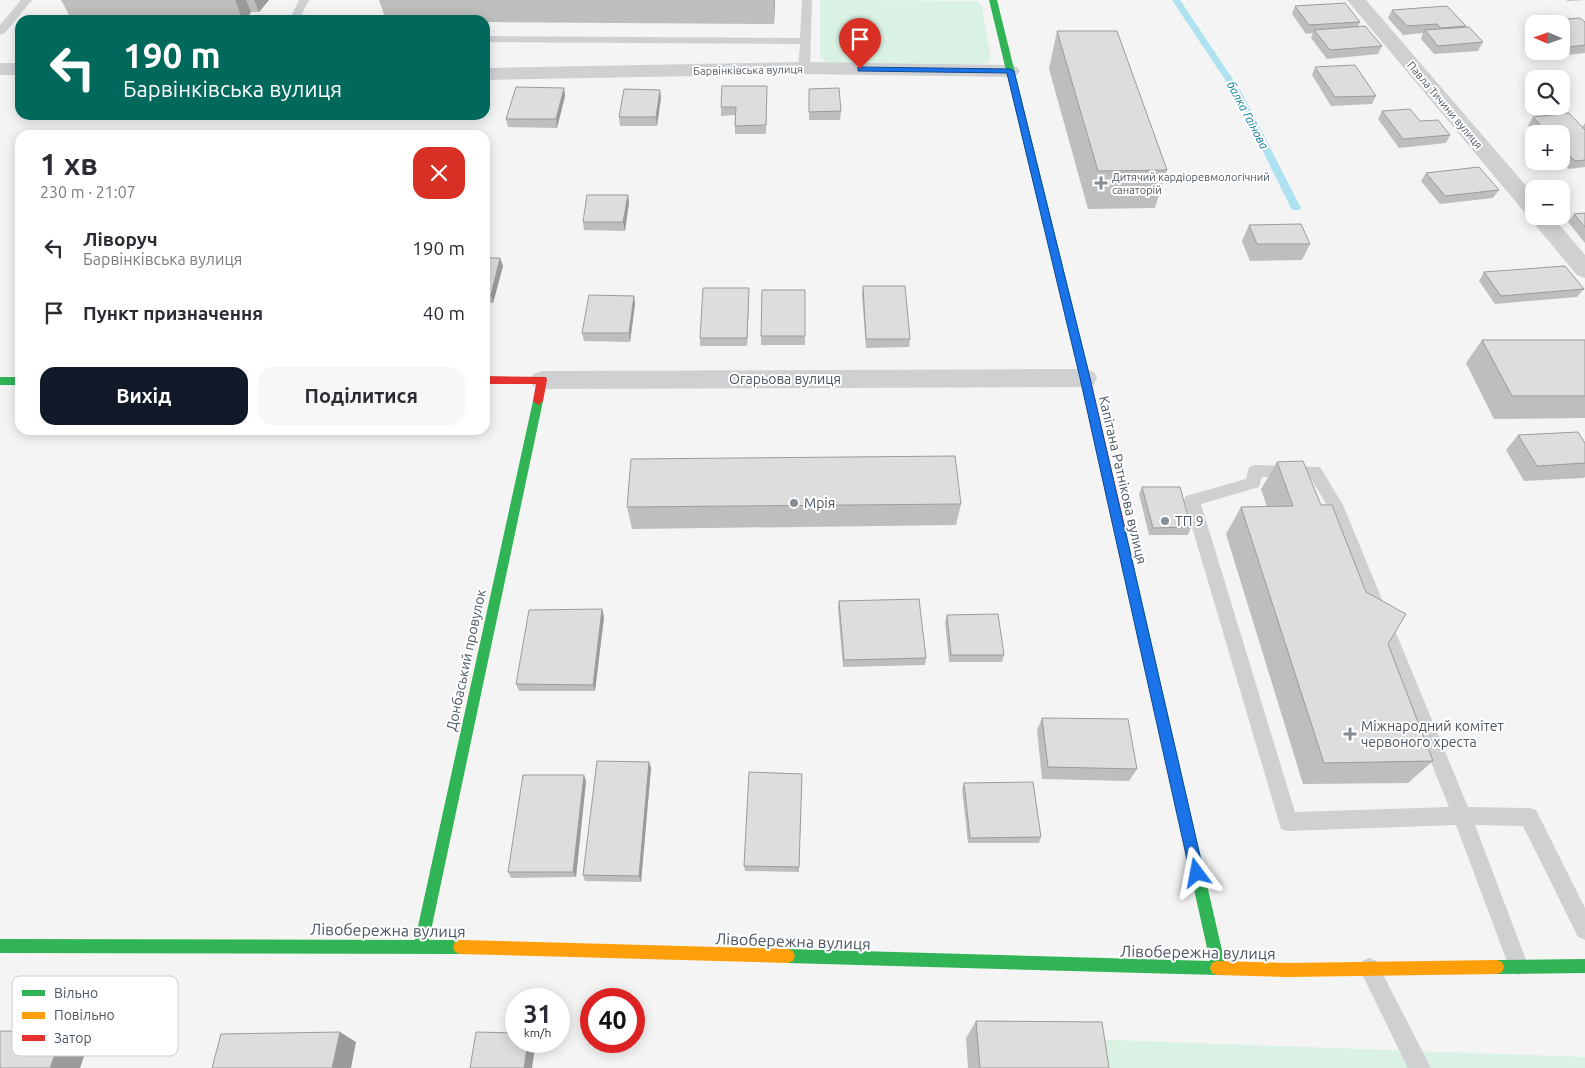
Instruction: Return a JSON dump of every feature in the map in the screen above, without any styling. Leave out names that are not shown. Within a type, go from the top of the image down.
[{"type":"street","name":"Капітана Ратнікова вулиця","points":[[993,0],[1085,378],[1218,968]]},
{"type":"street","name":"Павла Тичини вулиця","points":[[1356,0],[1525,198]]},
{"type":"street","name":"Барвінківська вулиця","points":[[490,74],[804,68],[1010,71]]},
{"type":"street","points":[[0,69],[15,69]]},
{"type":"street","points":[[1548,225],[1585,270]]},
{"type":"street","name":"Огарьова вулиця","points":[[490,380],[1085,378]]},
{"type":"street","name":"Донбаський провулок","points":[[420,946],[542,380]]},
{"type":"street","points":[[0,381],[15,381]]},
{"type":"street","name":"Лівобережна вулиця","points":[[0,946],[420,946],[1288,970],[1369,967],[1585,966]]},
{"type":"lane","points":[[0,32],[27,0]]},
{"type":"lane","points":[[296,15],[304,0]]},
{"type":"lane","points":[[804,68],[807,0]]},
{"type":"lane","points":[[490,38],[805,41]]},
{"type":"lane","points":[[1518,965],[1462,816],[1335,505],[1314,471],[1256,471],[1253,483],[1192,500],[1288,822],[1462,816],[1528,817],[1585,930]]},
{"type":"lane","points":[[1369,967],[1420,1068]]},
{"type":"green space","points":[[820,0],[977,1],[982,7],[991,59],[989,63],[981,64],[828,63],[820,56]]},
{"type":"green space","points":[[1085,1039],[1585,1057],[1585,1068],[1089,1068]]},
{"type":"building","points":[[1345,3],[1360,22],[1309,25],[1295,6]]},
{"type":"building","points":[[1447,6],[1466,26],[1441,28],[1437,24],[1407,26],[1392,10]]},
{"type":"building","points":[[1580,18],[1585,22],[1585,45],[1570,47],[1570,19]]},
{"type":"building","points":[[1365,26],[1382,46],[1330,50],[1314,30]]},
{"type":"building","points":[[1469,27],[1483,42],[1438,46],[1425,30]]},
{"type":"building","points":[[1057,31],[1117,31],[1167,170],[1098,171]]},
{"type":"building","points":[[1355,65],[1376,96],[1335,97],[1315,67]]},
{"type":"building","points":[[722,86],[767,86],[766,125],[735,126],[736,107],[721,107]]},
{"type":"building","points":[[516,87],[564,88],[556,119],[506,119]]},
{"type":"building","points":[[839,88],[841,111],[809,112],[809,89]]},
{"type":"building","points":[[624,89],[660,90],[656,117],[619,117]]},
{"type":"building","points":[[1410,109],[1420,121],[1438,120],[1450,135],[1403,139],[1382,111]]},
{"type":"building","points":[[1570,114],[1585,130],[1585,160],[1575,161],[1570,156],[1570,125],[1541,125],[1533,117]]},
{"type":"building","points":[[1479,167],[1499,190],[1445,196],[1426,173]]},
{"type":"building","points":[[587,195],[628,195],[623,222],[583,222]]},
{"type":"building","points":[[1585,213],[1585,227],[1574,214]]},
{"type":"building","points":[[1301,224],[1310,244],[1257,244],[1249,225]]},
{"type":"building","points":[[490,258],[500,258],[491,295]]},
{"type":"building","points":[[1565,266],[1584,289],[1501,296],[1484,272]]},
{"type":"building","points":[[863,286],[905,286],[910,339],[866,339]]},
{"type":"building","points":[[703,288],[749,288],[747,338],[700,338]]},
{"type":"building","points":[[762,290],[805,290],[805,336],[761,336]]},
{"type":"building","points":[[589,295],[634,296],[629,333],[582,333]]},
{"type":"building","points":[[1482,340],[1585,340],[1585,396],[1512,396]]},
{"type":"building","points":[[1578,432],[1585,443],[1585,463],[1537,466],[1518,435]]},
{"type":"building","points":[[955,456],[961,504],[627,507],[631,459]]},
{"type":"building","points":[[1303,461],[1321,505],[1332,505],[1366,592],[1406,614],[1388,644],[1433,761],[1324,763],[1241,507],[1293,506],[1277,462]]},
{"type":"building","points":[[1142,487],[1180,487],[1191,527],[1153,528]]},
{"type":"building","points":[[919,599],[926,658],[844,660],[839,601]]},
{"type":"building","points":[[602,609],[593,685],[516,684],[529,610]]},
{"type":"building","points":[[998,614],[1004,655],[951,655],[947,615]]},
{"type":"building","points":[[1042,718],[1128,719],[1137,769],[1048,767]]},
{"type":"building","points":[[597,761],[649,762],[639,876],[583,875]]},
{"type":"building","points":[[749,772],[802,774],[799,867],[744,866]]},
{"type":"building","points":[[523,775],[584,775],[573,872],[508,872]]},
{"type":"building","points":[[1033,782],[1041,837],[970,838],[964,783]]},
{"type":"building","points":[[976,1021],[1102,1022],[1109,1068],[980,1068]]},
{"type":"building","points":[[0,1031],[12,1031],[12,1056],[54,1056],[50,1068],[0,1068]]},
{"type":"building","points":[[340,1032],[332,1068],[212,1068],[221,1034]]},
{"type":"building","points":[[476,1032],[505,1033],[505,1053],[526,1053],[524,1068],[470,1068]]},
{"type":"waterway","name":"балка Гаїнова","points":[[1176,0],[1238,93],[1296,208]]},
{"type":"traffic: fast","points":[[993,0],[1082,364]]},
{"type":"traffic: fast","points":[[0,381],[15,381]]},
{"type":"traffic: fast","points":[[421,946],[538,401]]},
{"type":"traffic: fast","points":[[1119,527],[1219,968]]},
{"type":"traffic: fast","points":[[0,946],[460,947]]},
{"type":"traffic: fast","points":[[788,956],[1217,968]]},
{"type":"traffic: fast","points":[[1497,967],[1585,966]]},
{"type":"traffic: slow","points":[[460,947],[788,956]]},
{"type":"traffic: slow","points":[[1217,968],[1288,970],[1497,967]]},
{"type":"traffic: jam","points":[[1082,364],[1119,527]]},
{"type":"traffic: jam","points":[[490,380],[542,380],[538,401]]},
{"type":"place","name":"Дитячий кардіоревмологічний санаторій","points":[[1101,183]]},
{"type":"place","name":"Мрія","points":[[794,503]]},
{"type":"place","name":"ТП 9","points":[[1165,521]]},
{"type":"place","name":"Міжнародний комітет червоного хреста","points":[[1350,734]]},
{"type":"route","points":[[860,69],[1010,71],[1085,378],[1197,873]]}]
